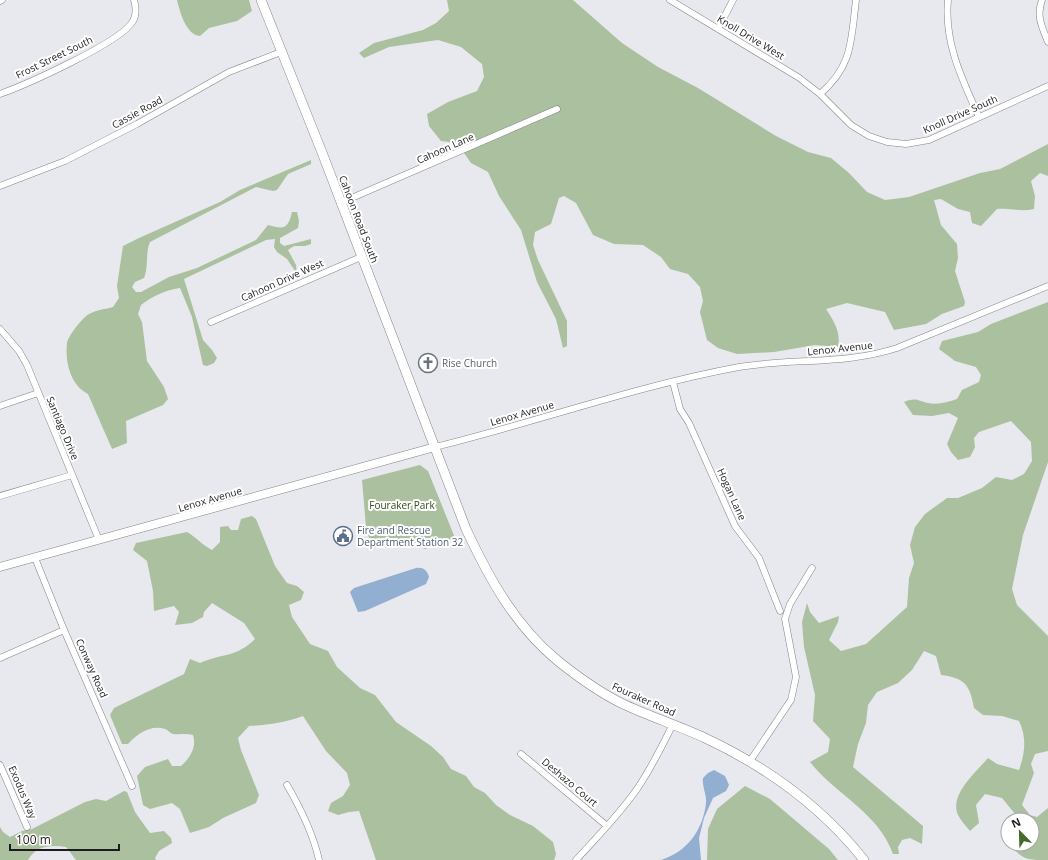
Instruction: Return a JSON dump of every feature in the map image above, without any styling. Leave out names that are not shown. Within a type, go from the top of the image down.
[{"type":"main road","name":"Cahoon Road South","points":[[261,0],[435,447]]},
{"type":"main road","name":"Fouraker Road","points":[[435,447],[466,529],[482,564],[497,590],[522,624],[548,652],[582,679],[622,703],[673,724],[750,761],[786,784],[840,831],[864,860]]},
{"type":"street","name":"Frost Street South","points":[[0,94],[70,63],[110,39],[133,21],[136,11],[134,0]]},
{"type":"street","name":"Knoll Drive West","points":[[670,0],[798,77],[820,94]]},
{"type":"street","points":[[718,29],[733,0]]},
{"type":"street","points":[[820,94],[838,77],[847,59],[856,0]]},
{"type":"street","points":[[948,0],[950,46],[960,77],[979,117]]},
{"type":"street","points":[[1042,0],[1039,12],[1040,22],[1048,42]]},
{"type":"street","name":"Cassie Road","points":[[0,186],[65,161],[138,124],[229,72],[281,52]]},
{"type":"street","name":"Knoll Drive South","points":[[820,94],[851,125],[869,136],[887,142],[906,144],[924,141],[1048,86]]},
{"type":"street","name":"Cahoon Lane","points":[[340,203],[557,109]]},
{"type":"street","name":"Cahoon Drive West","points":[[212,322],[361,257]]},
{"type":"street","name":"Lenox Avenue","points":[[0,568],[673,382],[741,367],[874,355],[897,348],[1048,286]]},
{"type":"street","name":"Santiago Drive","points":[[0,329],[23,358],[99,540]]},
{"type":"street","name":"Hogan Lane","points":[[673,382],[680,409],[689,423],[735,526],[759,558],[780,611]]},
{"type":"street","points":[[0,406],[38,393]]},
{"type":"street","points":[[0,496],[72,475]]},
{"type":"street","name":"Conway Road","points":[[36,558],[64,630],[132,786]]},
{"type":"street","points":[[750,761],[791,700],[796,677],[785,619],[790,604],[812,568]]},
{"type":"street","points":[[0,658],[64,630]]},
{"type":"street","points":[[576,860],[607,826],[637,789],[656,758],[673,724]]},
{"type":"street","name":"Deshazo Court","points":[[521,754],[607,826]]},
{"type":"street","name":"Exodus Way","points":[[0,765],[27,827]]},
{"type":"street","points":[[287,785],[301,809],[316,846],[319,860]]},
{"type":"green space","points":[[177,0],[249,0],[252,11],[237,21],[209,28],[200,36],[195,35],[187,27]]},
{"type":"green space","points":[[447,0],[573,0],[622,43],[658,67],[698,88],[776,136],[808,152],[831,158],[849,173],[867,192],[885,200],[909,197],[980,173],[1000,169],[1048,144],[1048,176],[1040,173],[1031,181],[1035,196],[1034,209],[997,209],[981,226],[972,223],[970,212],[958,209],[941,199],[934,200],[941,225],[957,244],[958,258],[955,271],[965,302],[964,306],[942,314],[926,324],[894,330],[885,312],[847,303],[826,309],[838,332],[838,347],[815,345],[774,352],[737,354],[718,348],[707,340],[700,312],[703,301],[700,287],[688,274],[670,269],[661,257],[643,245],[614,244],[593,235],[576,203],[564,196],[559,198],[551,224],[535,232],[533,245],[538,260],[567,321],[567,346],[563,348],[556,319],[537,282],[521,230],[499,196],[488,172],[471,163],[457,143],[441,141],[429,126],[427,114],[448,102],[477,91],[484,77],[482,64],[461,47],[438,40],[389,47],[364,58],[359,53],[374,43],[423,30],[436,23],[449,11]]},
{"type":"green space","points":[[311,160],[311,164],[288,174],[277,190],[273,191],[256,187],[150,242],[144,278],[135,282],[132,287],[136,292],[141,292],[169,277],[197,268],[256,240],[268,225],[284,227],[289,222],[292,212],[297,212],[299,221],[298,228],[280,238],[280,243],[284,246],[311,239],[311,244],[305,246],[294,246],[288,250],[296,265],[297,274],[287,259],[277,252],[274,247],[275,239],[266,240],[184,279],[203,340],[217,358],[214,363],[207,366],[203,365],[192,317],[180,288],[159,294],[141,305],[138,314],[142,322],[147,361],[164,387],[168,399],[163,405],[126,421],[127,443],[112,449],[88,394],[77,385],[70,372],[67,358],[67,343],[76,327],[86,316],[113,307],[119,298],[117,286],[123,246],[220,202],[240,190]]},
{"type":"green space","points":[[1048,302],[1048,462],[1023,535],[1012,589],[1017,605],[1048,636],[1048,751],[1035,754],[1031,764],[1034,773],[1022,805],[1028,812],[1013,812],[1002,798],[985,794],[976,805],[979,823],[970,831],[958,815],[956,807],[960,792],[965,784],[988,758],[997,764],[1019,770],[1024,752],[1022,727],[1019,721],[1002,716],[983,715],[974,708],[971,694],[965,684],[956,678],[941,675],[936,656],[924,651],[912,670],[898,683],[877,692],[868,705],[866,723],[858,744],[853,767],[923,826],[922,844],[910,838],[902,840],[898,847],[899,854],[893,854],[886,839],[867,815],[820,774],[810,762],[828,752],[830,739],[813,721],[815,695],[804,647],[802,622],[807,603],[810,612],[819,623],[839,616],[838,622],[829,640],[841,651],[866,644],[907,607],[909,578],[914,563],[910,545],[915,527],[925,514],[947,498],[958,498],[982,488],[996,477],[1012,480],[1024,474],[1032,461],[1031,442],[1011,421],[979,432],[974,438],[975,447],[970,457],[958,460],[951,452],[947,444],[958,418],[949,413],[932,416],[913,415],[904,402],[917,400],[932,404],[950,401],[957,399],[962,390],[979,382],[981,375],[976,367],[955,361],[939,349],[942,341],[978,332],[991,324]]},
{"type":"green space","name":"Fouraker Park","points":[[420,465],[428,471],[455,538],[425,549],[407,538],[404,543],[397,544],[395,538],[371,545],[366,527],[362,480]]},
{"type":"green space","points":[[252,516],[256,519],[275,566],[287,583],[297,586],[304,592],[301,600],[289,605],[292,617],[310,644],[328,651],[337,667],[360,688],[375,695],[396,722],[431,746],[443,757],[451,769],[466,776],[474,787],[485,793],[496,805],[510,815],[533,826],[553,842],[556,854],[554,860],[376,860],[359,811],[338,815],[328,811],[331,803],[343,796],[350,785],[347,773],[326,751],[303,716],[276,723],[249,726],[238,738],[241,750],[259,795],[256,803],[223,818],[209,827],[190,833],[180,809],[172,803],[150,809],[143,805],[137,776],[145,767],[168,759],[172,766],[181,766],[192,752],[194,744],[193,735],[173,734],[165,729],[155,728],[145,731],[128,744],[122,744],[110,715],[114,708],[184,674],[190,659],[200,663],[235,652],[248,645],[255,639],[244,623],[212,603],[204,612],[203,617],[192,623],[175,625],[179,612],[174,606],[154,611],[153,591],[147,561],[133,550],[136,543],[187,532],[212,550],[220,542],[220,527],[228,526],[231,530],[238,530],[241,519]]},
{"type":"green space","points":[[745,786],[770,799],[829,849],[838,860],[707,860],[708,829],[717,809]]},
{"type":"green space","points":[[124,791],[127,792],[135,812],[150,833],[164,831],[171,838],[172,843],[159,851],[155,858],[156,860],[76,860],[66,847],[50,846],[36,851],[28,860],[0,860],[0,827],[3,832],[10,837],[22,831],[32,829],[85,802],[96,799],[106,801]]},
{"type":"green space","points":[[1048,808],[1048,860],[1030,859],[1017,852],[1040,852],[1040,815]]},
{"type":"water","points":[[416,568],[423,569],[427,572],[429,577],[426,584],[365,611],[358,612],[350,592],[354,588]]},
{"type":"water","points":[[714,770],[725,776],[729,785],[726,791],[713,798],[704,818],[699,838],[701,860],[661,860],[679,852],[692,839],[697,831],[706,803],[703,778]]},
{"type":"place","name":"Rise Church","points":[[428,363]]},
{"type":"place","name":"Fire and Rescue Department Station 32","points":[[343,536]]}]
